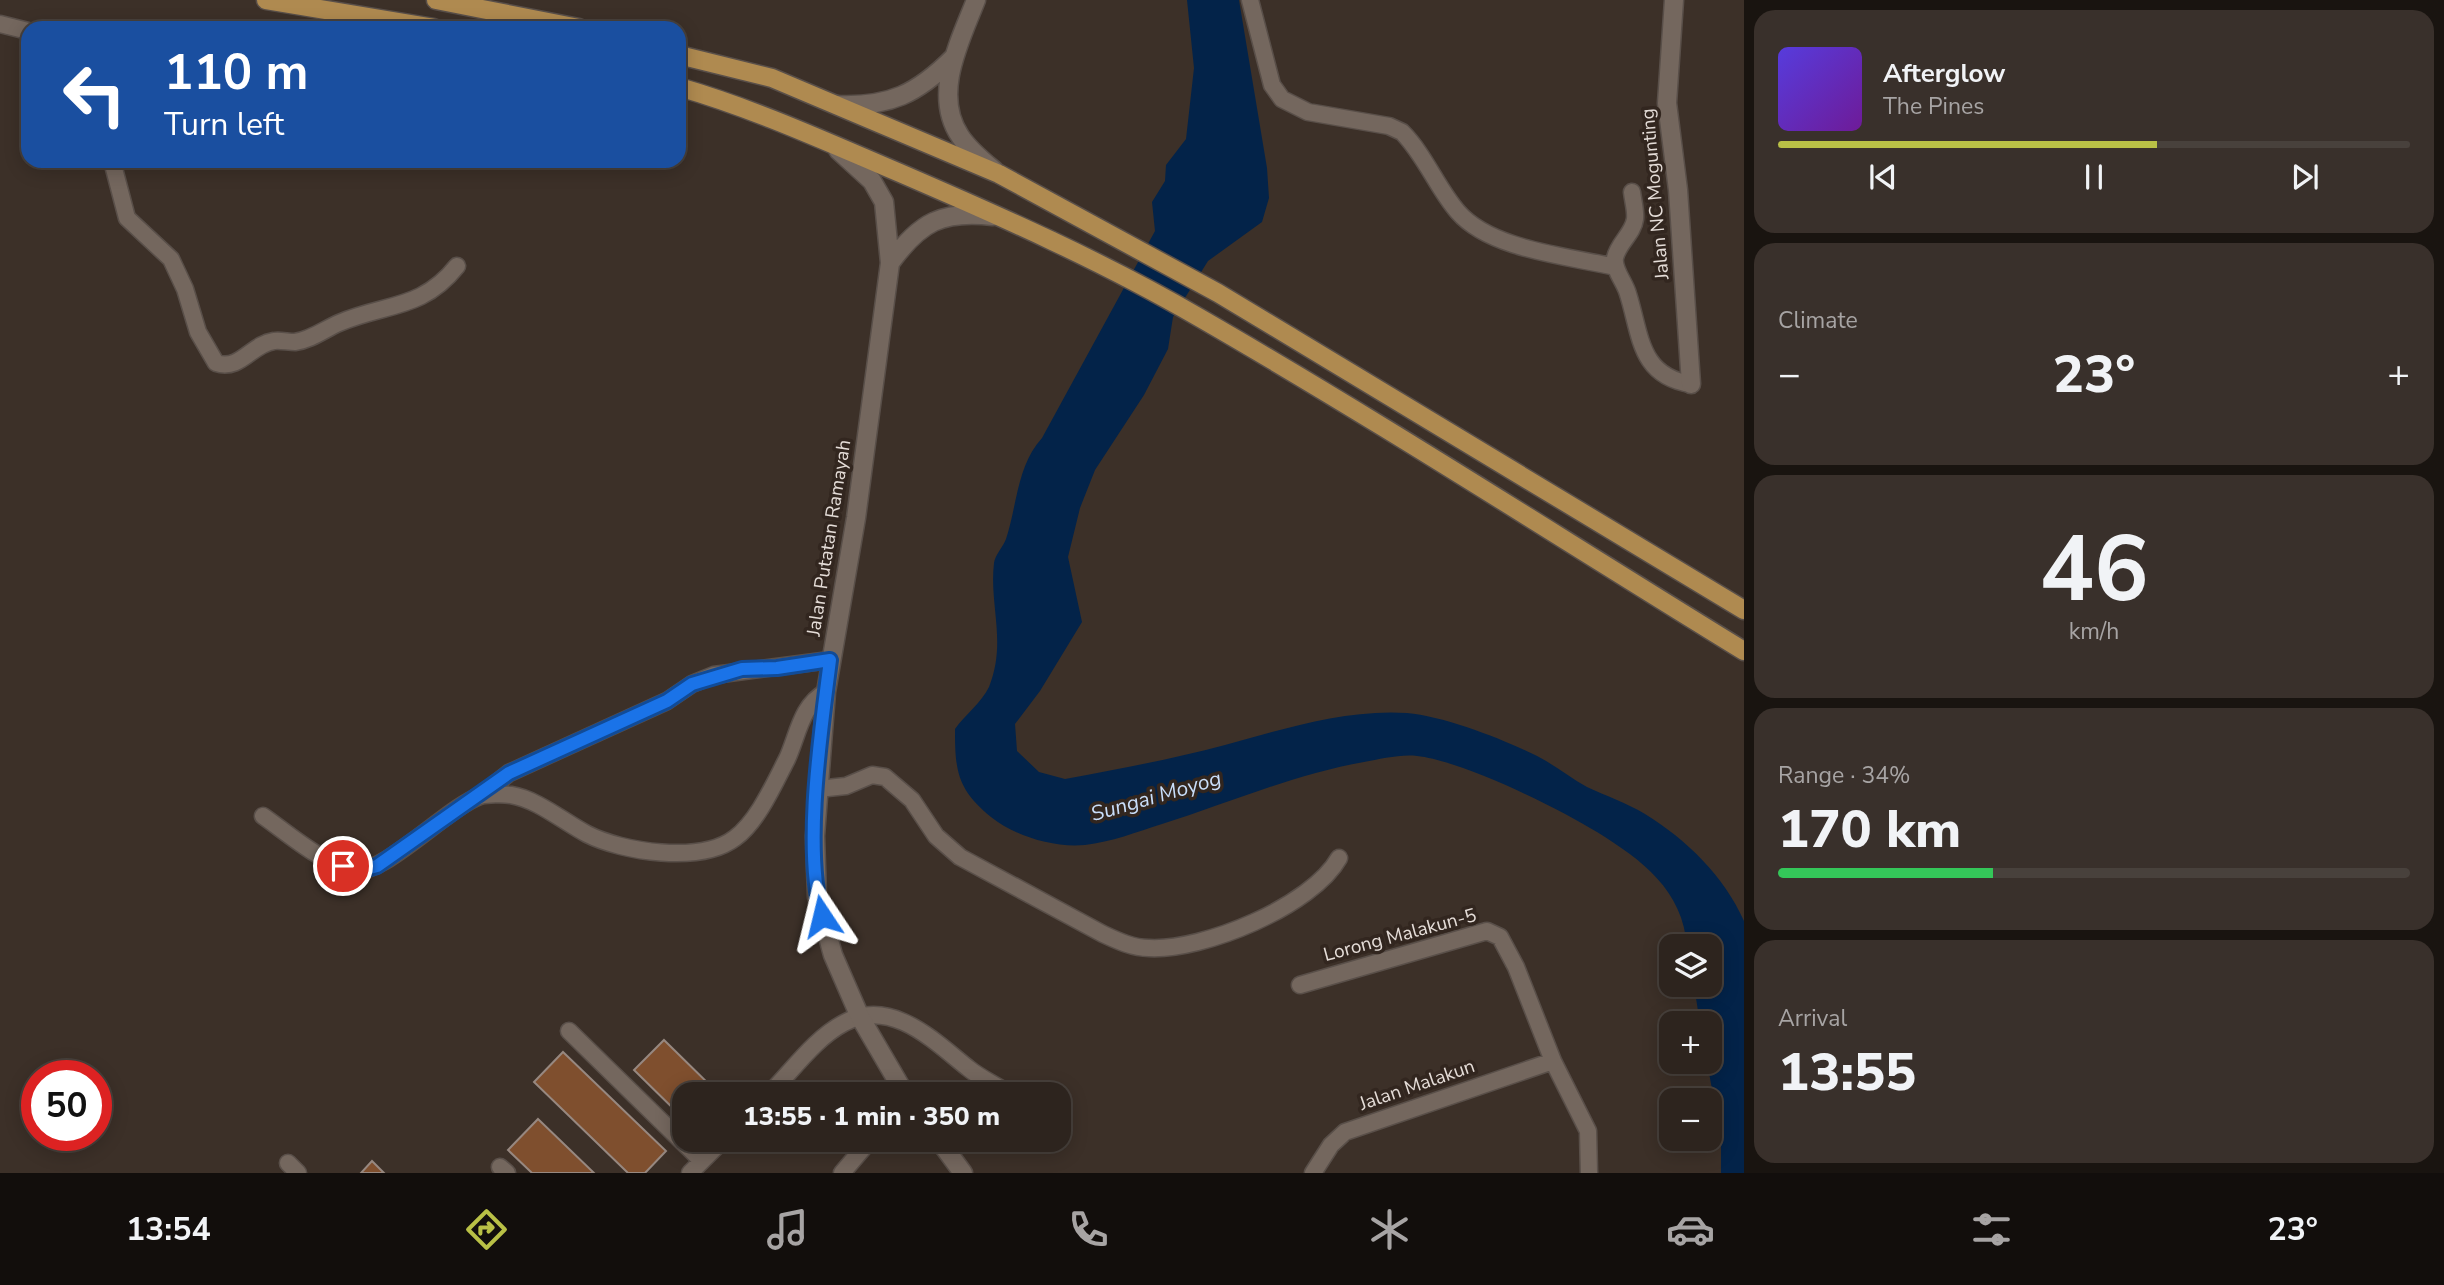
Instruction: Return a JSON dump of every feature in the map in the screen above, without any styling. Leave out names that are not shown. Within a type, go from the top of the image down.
[{"type":"main road","points":[[266,0],[392,21]]},
{"type":"main road","points":[[436,0],[543,21]]},
{"type":"main road","points":[[976,0],[954,57],[948,86],[960,136],[999,174]]},
{"type":"main road","name":"Jalan NC Mogunting","points":[[1674,0],[1667,103],[1678,190],[1692,384]]},
{"type":"main road","points":[[686,57],[772,78],[999,174],[1218,293],[1744,610]]},
{"type":"main road","points":[[836,104],[884,103],[910,93],[936,75],[954,57]]},
{"type":"main road","points":[[686,90],[726,101],[830,143],[1002,217],[1100,264],[1199,317],[1744,651]]},
{"type":"main road","name":"Jalan Putatan Ramayah","points":[[830,143],[872,181],[884,202],[889,228],[890,263],[856,518],[826,692],[817,789],[817,897],[833,955],[860,1017],[898,1082]]},
{"type":"main road","points":[[890,263],[906,241],[926,225],[945,216],[967,213],[1002,217]]},
{"type":"main road","points":[[948,1152],[963,1173]]},
{"type":"street","points":[[1250,0],[1272,85],[1289,105],[1308,112],[1389,126],[1402,132],[1459,214],[1487,234],[1513,244],[1615,267]]},
{"type":"street","points":[[0,24],[21,30]]},
{"type":"street","points":[[114,168],[127,218],[171,259],[185,289],[198,332],[216,363],[234,364],[274,341],[296,342],[357,317],[418,300],[441,286],[457,266]]},
{"type":"street","points":[[1632,192],[1635,217],[1632,228],[1619,247],[1615,267],[1628,294],[1642,347],[1657,368],[1673,381],[1692,384]]},
{"type":"street","points":[[263,817],[330,861],[356,872],[377,866],[481,796],[509,773],[667,701],[692,684],[714,675],[830,660]]},
{"type":"street","points":[[481,796],[513,795],[613,844],[665,853],[695,853],[719,847],[736,838],[750,821],[787,758],[807,707],[826,692]]},
{"type":"street","points":[[817,789],[846,786],[872,775],[885,777],[912,800],[936,836],[960,857],[1103,934],[1125,944],[1150,948],[1229,933],[1302,894],[1333,869],[1339,859]]},
{"type":"street","name":"Lorong Malakun-5","points":[[1300,985],[1487,931],[1500,937],[1516,967],[1553,1061],[1588,1131],[1589,1173]]},
{"type":"street","points":[[781,1082],[827,1036],[844,1023],[860,1017],[882,1016],[908,1023],[992,1082]]},
{"type":"street","points":[[569,1031],[702,1161]]},
{"type":"street","name":"Jalan Malakun","points":[[1313,1173],[1331,1145],[1345,1132],[1553,1061]]},
{"type":"street","points":[[690,1173],[711,1152]]},
{"type":"street","points":[[842,1173],[860,1152]]},
{"type":"water","name":"Sungai Moyog","points":[[1187,0],[1239,0],[1267,168],[1269,198],[1262,222],[1208,261],[1173,317],[1168,349],[1144,395],[1095,470],[1080,508],[1068,557],[1082,622],[1040,691],[1015,724],[1017,751],[1039,772],[1065,779],[1186,755],[1338,717],[1407,713],[1454,723],[1504,741],[1540,758],[1587,787],[1645,814],[1675,835],[1703,860],[1726,889],[1744,921],[1744,1173],[1721,1173],[1722,1088],[1712,1088],[1709,1074],[1722,1074],[1722,1011],[1698,1011],[1696,997],[1722,997],[1722,934],[1685,934],[1678,909],[1669,893],[1644,866],[1597,832],[1558,810],[1459,766],[1417,756],[1397,756],[1313,774],[1095,844],[1060,845],[1023,835],[1001,824],[971,797],[960,778],[955,729],[986,693],[994,670],[997,639],[994,563],[1006,539],[1023,473],[1027,461],[1155,231],[1152,202],[1165,181],[1166,165],[1186,139],[1194,68]]},
{"type":"building","points":[[664,1040],[707,1082],[672,1082],[672,1107],[634,1070]]},
{"type":"building","points":[[563,1052],[666,1151],[645,1173],[628,1173],[534,1082]]},
{"type":"building","points":[[538,1119],[594,1173],[532,1173],[508,1150]]},
{"type":"building","points":[[372,1161],[384,1173],[361,1173]]},
{"type":"route","points":[[343,866],[356,872],[377,866],[481,796],[509,773],[667,701],[692,684],[714,675],[742,669],[777,668],[830,660],[815,836],[817,897],[822,916]]}]
